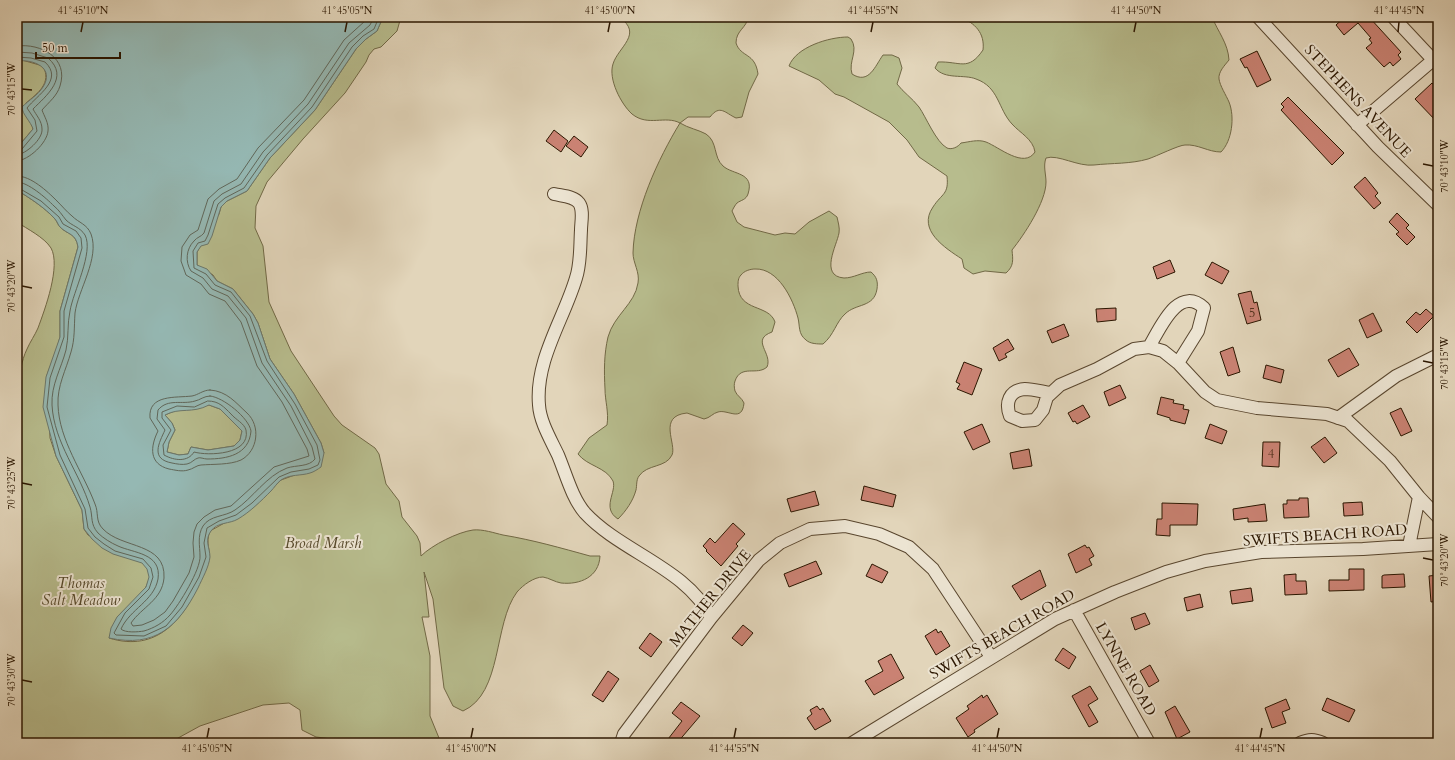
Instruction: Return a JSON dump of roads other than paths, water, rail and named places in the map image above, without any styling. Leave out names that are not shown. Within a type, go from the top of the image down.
[{"type":"street","name":"STEPHENS AVENUE","points":[[1258,17],[1402,172],[1438,205]]},
{"type":"street","points":[[1358,124],[1435,62],[1393,17]]},
{"type":"street","points":[[554,194],[573,199],[578,202],[581,207],[582,219],[579,269],[545,361],[539,394],[539,405],[542,417],[572,489],[584,511],[607,532],[687,587],[700,599],[711,618]]},
{"type":"street","points":[[1149,347],[1172,310],[1181,302],[1190,300],[1197,302],[1204,308],[1198,331],[1178,363]]},
{"type":"street","points":[[1050,393],[1060,385],[1097,370],[1134,349],[1149,347],[1162,351],[1178,363],[1205,392],[1217,400],[1257,408],[1327,414],[1348,421],[1390,461],[1418,497],[1438,517]]},
{"type":"street","points":[[1338,418],[1396,376],[1438,355]]},
{"type":"street","points":[[1409,546],[1418,497]]},
{"type":"street","name":"MATHER DRIVE","points":[[621,743],[624,734],[711,618],[759,560],[780,543],[810,529],[845,526],[879,534],[909,547],[933,569],[991,657]]},
{"type":"street","name":"SWIFTS BEACH ROAD","points":[[852,743],[1054,619],[1158,575],[1205,562],[1261,552],[1363,549],[1438,544]]},
{"type":"street","name":"LYNNE ROAD","points":[[1074,610],[1149,743]]},
{"type":"street","points":[[1300,743],[1307,740],[1316,740],[1323,743]]},
{"type":"water","points":[[17,17],[383,17],[377,31],[356,49],[315,110],[270,158],[247,191],[227,201],[221,207],[208,244],[201,246],[197,252],[197,265],[207,269],[217,281],[233,289],[253,314],[258,323],[270,359],[294,394],[321,443],[324,453],[321,467],[311,473],[284,478],[251,510],[235,521],[214,528],[209,534],[208,538],[210,557],[208,565],[190,602],[173,624],[152,637],[140,640],[109,638],[111,628],[117,617],[146,587],[149,577],[147,569],[142,563],[113,554],[102,548],[84,529],[82,510],[56,456],[43,407],[46,377],[60,337],[60,311],[78,247],[74,237],[63,230],[51,215],[37,203],[17,190],[17,148],[33,129],[22,110],[22,107],[41,90],[46,80],[46,75],[45,70],[36,63],[17,61]],"holes":[[[209,405],[220,409],[242,431],[240,440],[234,446],[208,450],[191,447],[188,454],[179,455],[167,452],[169,442],[175,430],[172,423],[165,415],[176,411],[203,408]]]},
{"type":"park label","name":"Broad Marsh","points":[[323,543]]},
{"type":"park label","name":"Thomas Salt Meadow","points":[[81,592]]}]
